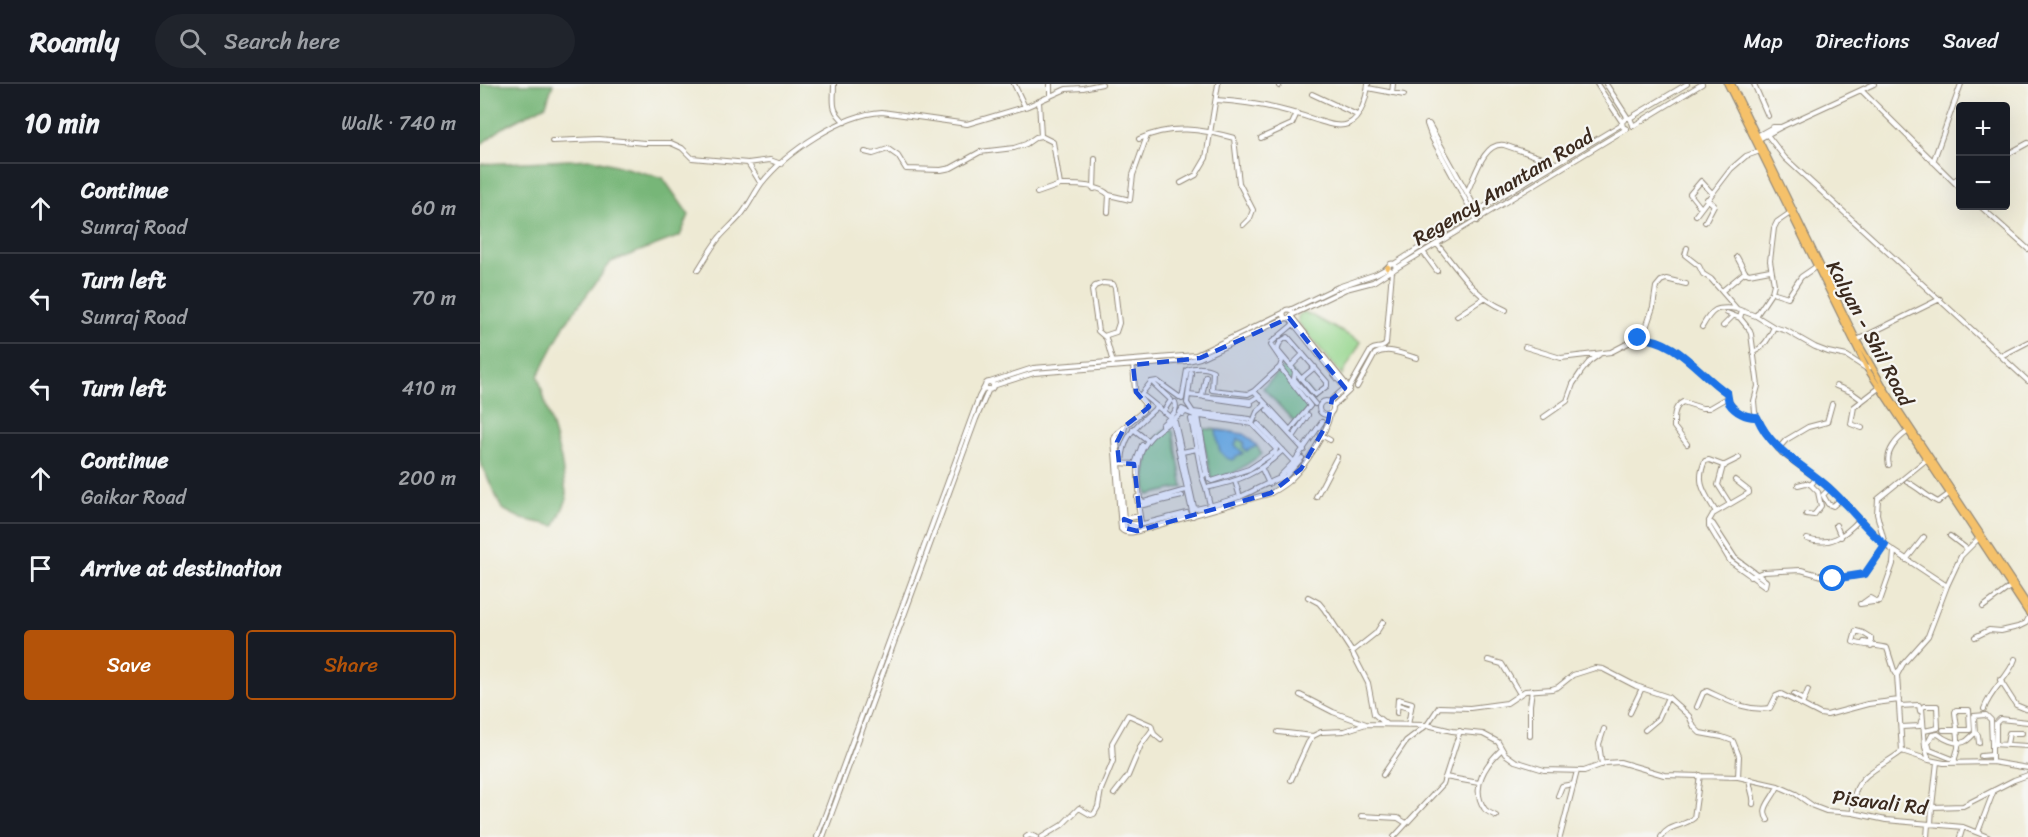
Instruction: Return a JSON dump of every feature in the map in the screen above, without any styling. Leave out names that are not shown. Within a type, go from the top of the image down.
[{"type":"main road","name":"Kalyan - Shil Road","points":[[1727,84],[1879,388],[1948,494],[2028,604]]},
{"type":"main road","name":"Kalyan - Shil Road","points":[[1732,84],[1760,151],[1790,213],[1870,367],[2028,613]]},
{"type":"street","points":[[834,84],[833,109],[845,122]]},
{"type":"street","points":[[1014,84],[1025,107]]},
{"type":"street","points":[[1050,84],[1050,95]]},
{"type":"street","points":[[698,270],[718,239],[742,214],[761,184],[807,142],[845,122],[868,113],[882,112],[967,124],[1025,107],[1067,86],[1083,88],[1102,84]]},
{"type":"street","points":[[1181,183],[1196,175],[1206,158],[1218,84]]},
{"type":"street","points":[[1392,93],[1393,84]]},
{"type":"street","points":[[1597,84],[1626,129]]},
{"type":"street","points":[[1606,84],[1632,121],[1633,126],[1702,84]]},
{"type":"street","points":[[1629,118],[1686,84]]},
{"type":"street","points":[[1754,84],[1768,116]]},
{"type":"street","points":[[1756,139],[1874,84]]},
{"type":"street","points":[[1934,162],[1961,84]]},
{"type":"street","points":[[1216,100],[1261,104],[1339,126],[1350,123],[1357,115],[1365,102],[1368,86],[1404,95]]},
{"type":"street","points":[[1861,90],[1956,184]]},
{"type":"street","points":[[1675,91],[1679,98]]},
{"type":"street","points":[[1312,94],[1357,115]]},
{"type":"street","points":[[1039,100],[1041,136]]},
{"type":"street","points":[[1261,138],[1292,124],[1297,113]]},
{"type":"street","name":"Regency Anantam Road","points":[[1391,268],[1475,212],[1629,118]]},
{"type":"street","name":"Regency Anantam Road","points":[[1391,268],[1479,220],[1633,126]]},
{"type":"street","points":[[1139,139],[1147,135],[1189,128],[1235,139],[1239,183],[1253,210],[1244,225]]},
{"type":"street","points":[[1766,134],[1785,158],[2028,381]]},
{"type":"street","points":[[1037,193],[1060,185],[1084,186],[1130,200],[1134,175],[1147,135]]},
{"type":"street","points":[[864,152],[873,154],[888,149],[898,156],[906,169],[941,170],[951,168],[980,152],[1014,148],[1041,136],[1053,142],[1060,185]]},
{"type":"street","points":[[1475,212],[1467,193],[1434,137],[1479,220]]},
{"type":"street","points":[[552,141],[599,139],[671,143],[682,148],[692,158],[748,164],[765,159],[781,164]]},
{"type":"street","points":[[1590,143],[1593,150]]},
{"type":"street","points":[[2010,153],[2028,144]]},
{"type":"street","points":[[1467,193],[1485,155],[1496,145],[1504,145],[1556,163]]},
{"type":"street","points":[[1696,215],[1731,169],[1746,156],[1760,151]]},
{"type":"street","points":[[1567,156],[1571,164]]},
{"type":"street","points":[[1094,189],[1095,159]]},
{"type":"street","points":[[748,164],[761,184]]},
{"type":"street","points":[[1701,208],[1690,194],[1701,181],[1712,193]]},
{"type":"street","points":[[1108,212],[1109,195]]},
{"type":"street","points":[[1705,222],[1714,205],[1707,199]]},
{"type":"street","points":[[1984,210],[2028,249]]},
{"type":"street","points":[[1756,316],[1772,292],[1770,270],[1774,228],[1777,222],[1790,213]]},
{"type":"street","points":[[1437,244],[1473,290],[1506,310]]},
{"type":"street","points":[[1687,248],[1685,255],[1699,266],[1703,274],[1711,279],[1740,310],[1740,318]]},
{"type":"street","points":[[1423,252],[1437,272]]},
{"type":"street","points":[[1737,257],[1745,272],[1749,274],[1770,270]]},
{"type":"street","points":[[1772,292],[1788,297],[1801,277],[1817,266]]},
{"type":"street","points":[[823,837],[964,443],[989,386],[1033,368],[1113,361],[1200,358],[1289,315],[1338,287],[1391,268],[1385,348]]},
{"type":"street","points":[[1722,291],[1745,272]]},
{"type":"street","points":[[1525,348],[1561,358],[1611,352],[1638,338],[1647,325],[1656,287],[1661,281],[1666,279],[1686,284]]},
{"type":"street","points":[[1104,336],[1116,332],[1119,322],[1115,288],[1113,284],[1108,283],[1095,286],[1092,290],[1098,332],[1104,336],[1114,367]]},
{"type":"street","points":[[1457,316],[1484,298]]},
{"type":"street","points":[[1857,340],[1940,299]]},
{"type":"street","points":[[1702,327],[1711,311],[1722,307],[1740,310],[1822,350],[1848,356],[1870,367]]},
{"type":"street","points":[[1727,313],[1740,318],[1749,329],[1757,369],[1758,386],[1754,405],[1764,431],[1778,449],[1830,488],[1885,545],[1947,586]]},
{"type":"street","points":[[1289,315],[1348,388]]},
{"type":"street","points":[[1723,326],[1734,316]]},
{"type":"street","points":[[1183,411],[1182,399],[1189,372],[1193,368],[1212,370],[1212,390],[1248,394],[1254,391],[1280,367],[1282,361],[1271,344],[1295,323]]},
{"type":"street","points":[[1753,352],[1769,339],[1774,327]]},
{"type":"street","points":[[1289,338],[1327,382],[1327,386],[1314,396],[1291,366],[1278,351],[1280,342],[1289,338]]},
{"type":"street","points":[[1638,338],[1651,339],[1673,348],[1727,395],[1729,403],[1741,413],[1749,418],[1757,417]]},
{"type":"street","points":[[2001,356],[2028,342]]},
{"type":"street","points":[[1357,387],[1375,354],[1385,348]]},
{"type":"street","points":[[1141,397],[1145,409],[1116,434],[1113,441],[1121,529],[1126,532],[1193,516],[1271,493],[1289,481],[1321,435],[1333,406],[1348,388],[1371,350],[1385,348],[1417,358]]},
{"type":"street","points":[[1291,366],[1303,354]]},
{"type":"street","points":[[1544,417],[1567,401],[1581,372],[1589,362],[1601,354]]},
{"type":"street","points":[[989,386],[1034,373],[1184,359]]},
{"type":"street","points":[[1184,359],[1189,372],[1189,407],[1195,413],[1251,421],[1276,449],[1275,452],[1249,469],[1209,480],[1194,417]]},
{"type":"street","points":[[1133,365],[1136,392],[1173,420],[1194,508],[1197,509],[1240,497],[1280,477],[1304,450],[1322,422]]},
{"type":"street","points":[[1280,367],[1315,405]]},
{"type":"street","points":[[1301,379],[1315,367]]},
{"type":"street","points":[[1295,371],[1294,379],[1322,414],[1330,414]]},
{"type":"street","points":[[1203,396],[1206,376]]},
{"type":"street","points":[[1141,397],[1151,382],[1156,380],[1182,399]]},
{"type":"street","points":[[1154,384],[1172,400],[1163,411]]},
{"type":"street","points":[[1836,386],[1862,400]]},
{"type":"street","points":[[1254,391],[1290,430],[1315,405],[1330,401],[1348,388]]},
{"type":"street","points":[[1862,428],[1851,424],[1854,406],[1879,388]]},
{"type":"street","points":[[1188,395],[1251,401],[1258,396]]},
{"type":"street","points":[[1687,444],[1674,427],[1675,411],[1678,405],[1683,402],[1709,408],[1727,395]]},
{"type":"street","points":[[1203,396],[1206,399],[1251,404]]},
{"type":"street","points":[[1330,401],[1333,406]]},
{"type":"street","points":[[1175,402],[1176,410],[1173,420],[1193,516]]},
{"type":"street","points":[[1251,421],[1266,404]]},
{"type":"street","points":[[1778,449],[1786,440],[1808,427],[1827,422],[1832,404]]},
{"type":"street","points":[[1120,463],[1123,447],[1132,429],[1157,407]]},
{"type":"street","points":[[1267,410],[1304,450]]},
{"type":"street","points":[[1183,411],[1194,417],[1251,421]]},
{"type":"street","points":[[1183,411],[1145,443],[1137,466],[1140,500],[1144,502],[1186,490]]},
{"type":"street","points":[[1293,438],[1308,414]]},
{"type":"street","points":[[1194,417],[1202,477],[1210,505]]},
{"type":"street","points":[[1194,417],[1206,474],[1202,477]]},
{"type":"street","points":[[1141,523],[1135,464],[1146,440],[1173,420]]},
{"type":"street","points":[[1258,424],[1294,462]]},
{"type":"street","points":[[1125,426],[1117,441],[1124,519],[1125,528],[1136,528]]},
{"type":"street","points":[[1132,429],[1146,440]]},
{"type":"street","points":[[1889,465],[1891,449],[1907,432]]},
{"type":"street","points":[[1321,435],[1330,440]]},
{"type":"street","points":[[1182,452],[1197,449]]},
{"type":"street","points":[[1206,488],[1235,482],[1262,469],[1283,450]]},
{"type":"street","points":[[1316,497],[1337,457]]},
{"type":"street","points":[[1730,504],[1718,487],[1720,472],[1725,466],[1739,458]]},
{"type":"street","points":[[1280,477],[1285,477],[1303,459]]},
{"type":"street","points":[[1716,512],[1701,487],[1703,465],[1708,460],[1725,466]]},
{"type":"street","points":[[1750,577],[1763,572],[1801,570],[1833,579],[1861,576],[1868,571],[1885,545],[1877,514],[1878,499],[1926,460]]},
{"type":"street","points":[[1120,463],[1135,464]]},
{"type":"street","points":[[817,837],[934,516],[955,469]]},
{"type":"street","points":[[1262,469],[1269,484]]},
{"type":"street","points":[[1811,485],[1816,478]]},
{"type":"street","points":[[1708,524],[1716,512],[1749,493],[1735,480]]},
{"type":"street","points":[[1235,482],[1240,497]]},
{"type":"street","points":[[1907,482],[1938,502],[1948,494]]},
{"type":"street","points":[[1798,485],[1806,483],[1811,485],[1820,496],[1821,506],[1814,515],[1806,514]]},
{"type":"street","points":[[1830,488],[1822,496],[1828,504],[1833,506],[1840,500]]},
{"type":"street","points":[[1139,506],[1182,496]]},
{"type":"street","points":[[1124,519],[1130,524],[1141,523],[1187,513]]},
{"type":"street","points":[[934,516],[939,518]]},
{"type":"street","points":[[1124,519],[1140,516]]},
{"type":"street","points":[[1807,539],[1825,542],[1840,537],[1860,519]]},
{"type":"street","points":[[1708,524],[1713,524],[1737,559],[1767,582],[1765,586],[1750,577],[1727,557],[1708,524]]},
{"type":"street","points":[[1836,525],[1840,537]]},
{"type":"street","points":[[1950,536],[1966,549]]},
{"type":"street","points":[[1906,560],[1924,537]]},
{"type":"street","points":[[1897,675],[1903,664],[1928,636],[1957,562],[1966,549],[1980,537]]},
{"type":"street","points":[[1862,604],[1878,602],[1882,598],[1893,564],[1894,552]]},
{"type":"street","points":[[1727,557],[1732,553]]},
{"type":"street","points":[[1734,564],[1737,559]]},
{"type":"street","points":[[1983,607],[2010,586]]},
{"type":"street","points":[[1308,597],[1324,609],[1352,652],[1370,688],[1374,714],[1386,724]]},
{"type":"street","points":[[1975,637],[1989,630],[2001,631],[2018,627],[2026,623],[2028,619]]},
{"type":"street","points":[[1352,652],[1377,633],[1383,622]]},
{"type":"street","points":[[1871,645],[1871,638],[1856,631],[1853,642],[1887,648],[1897,675],[1902,751]]},
{"type":"street","points":[[1864,642],[1871,645]]},
{"type":"street","points":[[1984,709],[2015,659]]},
{"type":"street","points":[[1488,660],[1502,664],[1520,694]]},
{"type":"street","points":[[1383,775],[1406,741],[1427,725],[1439,707],[1470,708],[1507,703],[1520,694],[1532,690],[1558,687],[1573,675],[1595,668],[1603,669],[1642,688],[1668,697],[1689,716],[1700,733],[1722,737],[1735,743],[1739,756],[1738,777]]},
{"type":"street","points":[[2000,680],[2016,705],[2028,710]]},
{"type":"street","points":[[1630,713],[1642,688]]},
{"type":"street","points":[[1530,736],[1532,690]]},
{"type":"street","points":[[1801,701],[1808,690]]},
{"type":"street","points":[[1697,707],[1703,693],[1707,691],[1758,710],[1770,708],[1779,694],[1801,701]]},
{"type":"street","points":[[1794,694],[1820,714],[1827,715],[1868,704],[1899,700]]},
{"type":"street","points":[[1300,695],[1333,712],[1366,724]]},
{"type":"street","points":[[1645,730],[1658,719],[1668,697]]},
{"type":"street","points":[[1397,713],[1399,699],[1412,703],[1408,725]]},
{"type":"street","points":[[1899,706],[1920,705],[1921,725],[1900,727]]},
{"type":"street","points":[[1924,731],[1938,728],[1937,706],[1923,707],[1924,731],[1925,747],[1929,760]]},
{"type":"street","points":[[1943,730],[1956,731],[1971,729],[1969,710],[1955,711],[1956,731],[1957,742],[1954,761]]},
{"type":"street","points":[[1042,837],[1062,825],[1079,808],[1094,814],[1113,761],[1111,746],[1128,715],[1151,725],[1154,734],[1161,740]]},
{"type":"street","points":[[1978,743],[1974,716],[1989,717],[1994,744]]},
{"type":"street","points":[[1992,762],[1996,723],[2000,719],[2028,722]]},
{"type":"street","points":[[1291,780],[1313,736],[1321,732],[1344,731],[1366,724]]},
{"type":"street","name":"Pisavali Rd","points":[[1366,724],[1427,725],[1452,731],[1483,734],[1498,742],[1505,754],[1519,763],[1544,770],[1584,771],[1620,762],[1664,775],[1750,779],[1778,786],[1796,794],[1819,809],[1886,820],[1963,827],[1988,837]]},
{"type":"street","points":[[1114,794],[1128,776],[1141,745],[1153,729]]},
{"type":"street","points":[[1602,765],[1599,744],[1604,729]]},
{"type":"street","points":[[1394,837],[1439,789],[1460,731]]},
{"type":"street","points":[[1278,732],[1313,736]]},
{"type":"street","points":[[2007,744],[2009,733],[2022,733]]},
{"type":"street","points":[[1954,761],[1930,750],[1928,743],[1932,735],[1938,734],[1943,740],[1957,742],[1967,741],[1975,734]]},
{"type":"street","points":[[1994,744],[2028,746]]},
{"type":"street","points":[[1496,816],[1483,808],[1478,793],[1479,783],[1492,758],[1502,749]]},
{"type":"street","points":[[1902,751],[1937,762],[1992,762],[2028,768]]},
{"type":"street","points":[[1853,813],[1855,792],[1863,779],[1902,751]]},
{"type":"street","points":[[847,753],[853,754]]},
{"type":"street","points":[[1981,756],[1992,755]]},
{"type":"street","points":[[1927,837],[1937,762]]},
{"type":"street","points":[[1560,837],[1577,771]]},
{"type":"street","points":[[1661,837],[1669,828],[1690,822],[1694,818],[1700,775]]},
{"type":"street","points":[[1932,807],[1963,806],[2028,776]]},
{"type":"street","points":[[1445,777],[1479,783]]},
{"type":"street","points":[[1750,779],[1749,788],[1753,796],[1753,804]]},
{"type":"street","points":[[1558,796],[1562,786],[1574,784]]},
{"type":"street","points":[[1768,820],[1764,810],[1778,786]]},
{"type":"street","points":[[1978,832],[1995,790]]},
{"type":"street","points":[[1361,816],[1398,818],[1406,823]]},
{"type":"street","points":[[1960,837],[1963,827]]},
{"type":"street","points":[[1026,837],[1031,835],[1036,837]]},
{"type":"highlighted area","points":[[1289,318],[1345,388],[1332,399],[1328,422],[1301,469],[1271,493],[1193,516],[1137,531],[1125,528],[1124,519],[1141,526],[1134,464],[1119,463],[1117,442],[1125,426],[1149,407],[1136,392],[1133,365],[1200,358]]},
{"type":"green space","points":[[480,84],[553,84],[546,105],[504,127],[480,145]]},
{"type":"green space","points":[[593,159],[663,178],[689,215],[680,236],[611,262],[565,324],[538,376],[561,459],[567,499],[555,526],[522,519],[502,509],[480,461],[480,164]]},
{"type":"green space","points":[[1303,312],[1361,342],[1342,375],[1298,322],[1298,316]]},
{"type":"green space","points":[[1287,366],[1315,398],[1298,426],[1263,388]]},
{"type":"green space","points":[[1168,428],[1173,431],[1183,487],[1148,495],[1145,477],[1147,458],[1155,441]]},
{"type":"green space","points":[[1201,429],[1228,431],[1244,436],[1257,446],[1262,454],[1234,473],[1212,480]]},
{"type":"water","points":[[1216,430],[1244,434],[1257,446],[1246,451],[1243,447],[1244,442],[1238,439],[1235,445],[1243,453],[1232,460],[1221,452]]},
{"type":"route","points":[[1638,338],[1651,339],[1673,348],[1727,393],[1729,403],[1741,413],[1749,418],[1757,417],[1764,431],[1782,453],[1830,488],[1885,545],[1865,574],[1833,579]]}]
